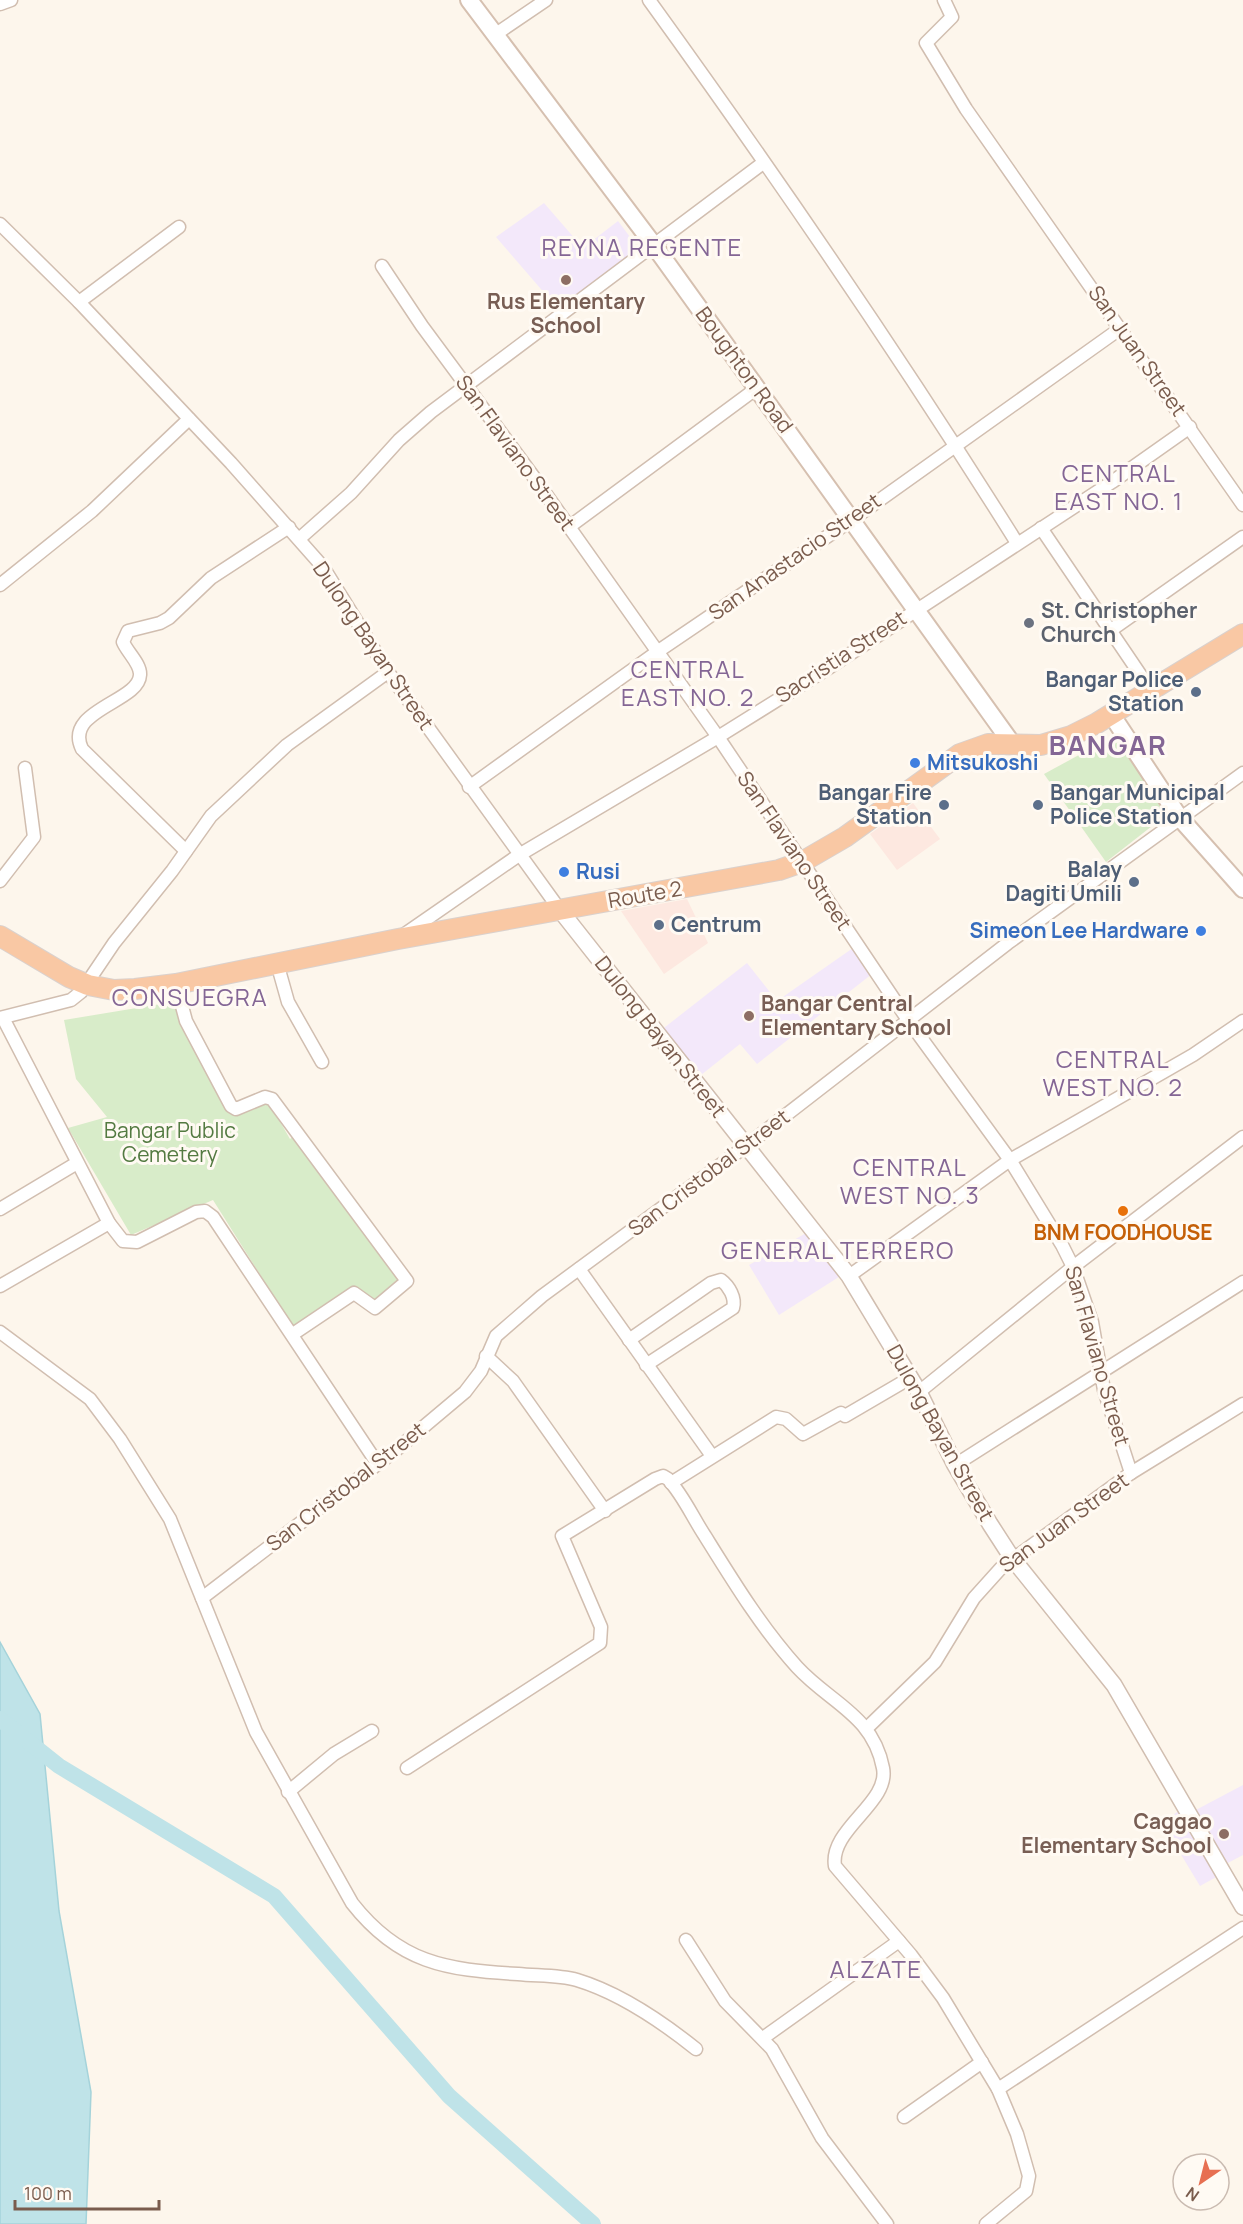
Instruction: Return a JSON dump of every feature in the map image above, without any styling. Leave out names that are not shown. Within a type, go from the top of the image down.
[{"type":"highway","name":"Route 2","points":[[0,936],[69,977],[88,985],[114,990],[176,984],[398,939],[757,875],[802,862],[845,837],[960,754],[988,744],[1013,745],[1059,741],[1111,714],[1243,634]]},
{"type":"main road","name":"Boughton Road","points":[[469,0],[653,244],[853,519],[1013,745]]},
{"type":"main road","points":[[1111,714],[1179,817],[1243,889]]},
{"type":"street","points":[[0,4],[10,0]]},
{"type":"street","points":[[496,34],[546,0]]},
{"type":"street","points":[[649,0],[727,108],[955,445],[1017,543]]},
{"type":"street","name":"San Juan Street","points":[[944,0],[952,17],[926,43],[966,109],[1243,505]]},
{"type":"street","points":[[299,539],[351,493],[412,427],[763,163]]},
{"type":"street","name":"Dulong Bayan Street","points":[[0,224],[79,302],[289,526],[323,567],[388,672],[519,855],[849,1276],[919,1392],[956,1466],[1012,1558],[1114,1685],[1243,1907]]},
{"type":"street","points":[[79,302],[179,227]]},
{"type":"street","name":"San Flaviano Street","points":[[382,266],[422,326],[569,527],[718,737],[908,1020],[1010,1161],[1062,1245],[1073,1268],[1092,1322],[1101,1374],[1119,1441],[1131,1473]]},
{"type":"street","name":"San Anastacio Street","points":[[469,787],[657,652],[853,519],[1121,328]]},
{"type":"street","points":[[569,527],[757,388]]},
{"type":"street","points":[[0,585],[92,511],[189,419]]},
{"type":"street","name":"Sacristia Street","points":[[398,939],[519,855],[718,737],[827,669],[1190,427]]},
{"type":"street","points":[[186,851],[82,749],[79,742],[81,729],[90,717],[131,688],[140,678],[140,672],[123,642],[128,631],[152,626],[169,618],[211,578],[289,526]]},
{"type":"street","points":[[1041,528],[1150,689]]},
{"type":"street","points":[[1111,630],[1243,537]]},
{"type":"street","points":[[377,1463],[220,1224],[205,1211],[196,1212],[134,1243],[123,1241],[109,1223],[1,1018],[71,1000],[88,985],[114,943],[186,851],[206,821],[287,745],[388,672]]},
{"type":"street","points":[[0,881],[34,837],[25,768]]},
{"type":"street","name":"San Cristobal Street","points":[[202,1598],[465,1392],[481,1371],[491,1343],[504,1326],[746,1146],[908,1020],[1179,817],[1243,773]]},
{"type":"street","points":[[277,963],[288,1002],[322,1062]]},
{"type":"street","points":[[176,984],[186,1021],[231,1106],[236,1109],[265,1097],[272,1099],[407,1281],[375,1308],[354,1293],[293,1334]]},
{"type":"street","points":[[849,1276],[1010,1161],[1193,1055],[1243,1021]]},
{"type":"street","points":[[919,1392],[1073,1268],[1243,1137]]},
{"type":"street","points":[[0,1209],[77,1163]]},
{"type":"street","points":[[0,1286],[109,1223]]},
{"type":"street","points":[[579,1269],[712,1456]]},
{"type":"street","points":[[629,1340],[711,1282],[721,1280],[730,1291],[735,1303],[731,1310],[646,1365]]},
{"type":"street","points":[[956,1466],[1243,1282]]},
{"type":"street","points":[[0,1332],[73,1385],[103,1416],[170,1519],[256,1732],[352,1903],[363,1917],[413,1955],[463,1971],[575,1980],[603,1990],[670,2028],[696,2049]]},
{"type":"street","points":[[486,1356],[513,1381],[605,1511]]},
{"type":"street","points":[[671,1483],[776,1417],[786,1419],[803,1434],[841,1413],[845,1416],[910,1378]]},
{"type":"street","name":"San Juan Street","points":[[867,1728],[935,1662],[974,1598],[992,1575],[1012,1558],[1131,1473],[1243,1404]]},
{"type":"street","points":[[407,1768],[600,1643],[601,1627],[562,1538],[566,1532],[660,1477],[671,1483],[735,1584],[775,1641],[820,1690],[853,1713],[867,1728],[883,1767],[882,1782],[836,1846],[833,1857],[835,1866],[899,1941],[943,1998],[998,2089],[1023,2147],[1028,2182],[1026,2191],[986,2224]]},
{"type":"street","points":[[288,1792],[334,1754],[372,1731]]},
{"type":"street","points":[[998,2089],[1243,1928]]},
{"type":"street","points":[[686,1940],[725,2001],[763,2038],[781,2063],[822,2138],[887,2224]]},
{"type":"street","points":[[763,2038],[899,1941]]},
{"type":"street","points":[[904,2117],[982,2061]]},
{"type":"shaded area","name":"Rus Elementary School","points":[[544,203],[583,248],[618,221],[639,249],[559,310],[496,237]]},
{"type":"shaded area","points":[[913,803],[940,839],[897,870],[870,834]]},
{"type":"shaded area","points":[[687,899],[708,943],[664,974],[621,911]]},
{"type":"shaded area","name":"Bangar Central Elementary School","points":[[853,948],[872,974],[757,1064],[740,1044],[696,1079],[660,1031],[747,963],[777,1001]]},
{"type":"shaded area","points":[[808,1232],[842,1275],[779,1315],[749,1265]]},
{"type":"shaded area","name":"Caggao Elementary School","points":[[1243,1785],[1243,1855],[1224,1865],[1192,1812]]},
{"type":"shaded area","name":"Caggao Elementary School","points":[[1180,1810],[1220,1875],[1200,1886],[1162,1823]]},
{"type":"green space","points":[[1112,737],[1170,812],[1106,862],[1044,774]]},
{"type":"green space","name":"Bangar Public Cemetery","points":[[173,1002],[232,1113],[267,1099],[290,1139],[295,1135],[403,1280],[371,1303],[353,1289],[295,1330],[213,1200],[131,1235],[68,1128],[107,1117],[76,1079],[64,1020]]},
{"type":"water","points":[[0,1642],[40,1714],[59,1911],[91,2092],[86,2224],[0,2224]]},
{"type":"waterway","points":[[0,1719],[59,1766],[274,1896],[449,2096],[593,2224]]},
{"type":"place","name":"Rus Elementary School","points":[[566,280]]},
{"type":"place","name":"St. Christopher Church","points":[[1029,623]]},
{"type":"place","name":"Bangar Police Station","points":[[1196,692]]},
{"type":"place","name":"Mitsukoshi","points":[[915,763]]},
{"type":"place","name":"Bangar Fire Station","points":[[944,805]]},
{"type":"place","name":"Bangar Municipal Police Station","points":[[1038,805]]},
{"type":"place","name":"Rusi","points":[[564,872]]},
{"type":"place","name":"Balay Dagiti Umili","points":[[1134,882]]},
{"type":"place","name":"Centrum","points":[[659,925]]},
{"type":"place","name":"Simeon Lee Hardware","points":[[1201,931]]},
{"type":"place","name":"Bangar Central Elementary School","points":[[749,1016]]},
{"type":"place","name":"BNM FOODHOUSE","points":[[1123,1211]]},
{"type":"place","name":"Caggao Elementary School","points":[[1224,1834]]},
{"type":"district","name":"REYNA REGENTE","points":[[642,248]]},
{"type":"district","name":"CENTRAL EAST NO. 1","points":[[1119,488]]},
{"type":"district","name":"CENTRAL EAST NO. 2","points":[[688,684]]},
{"type":"district","name":"BANGAR","points":[[1108,746]]},
{"type":"district","name":"CONSUEGRA","points":[[190,998]]},
{"type":"district","name":"CENTRAL WEST NO. 2","points":[[1113,1074]]},
{"type":"district","name":"CENTRAL WEST NO. 3","points":[[910,1182]]},
{"type":"district","name":"GENERAL TERRERO","points":[[838,1251]]},
{"type":"district","name":"ALZATE","points":[[876,1970]]}]
